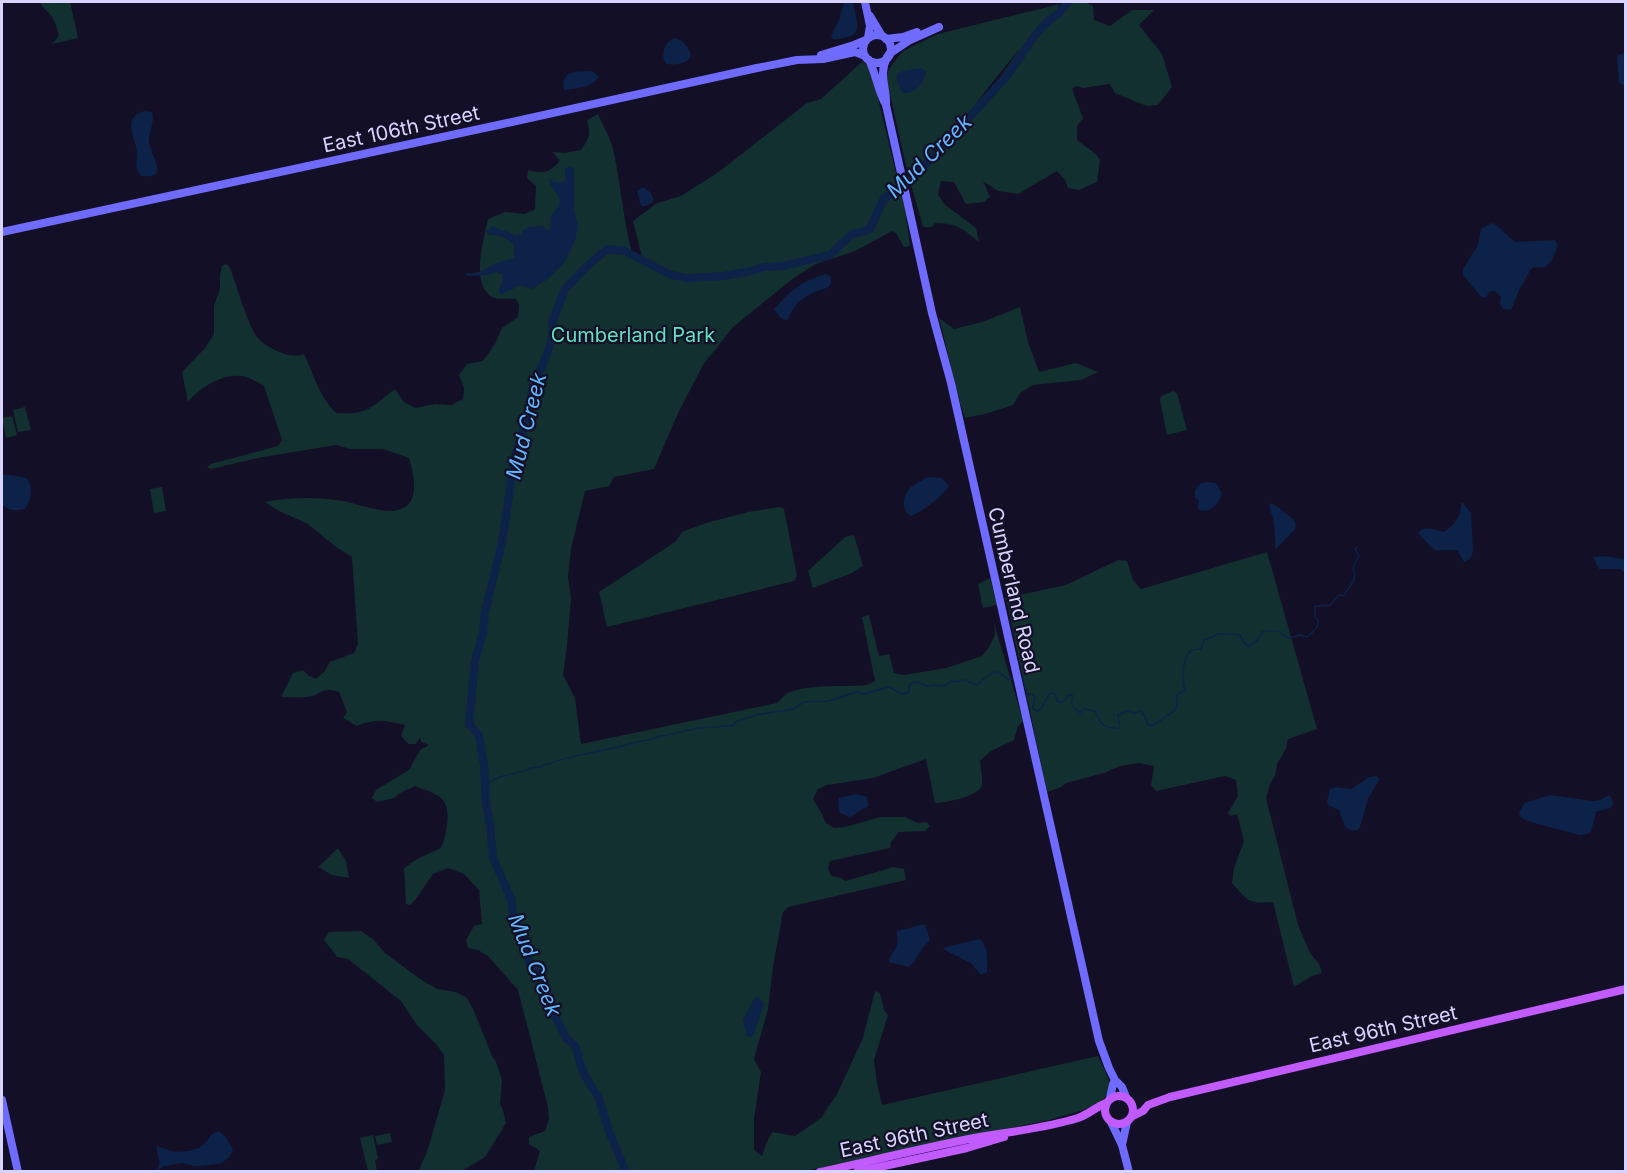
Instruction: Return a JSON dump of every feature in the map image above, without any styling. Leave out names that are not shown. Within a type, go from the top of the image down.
[{"type":"main road","points":[[865,2],[870,26],[863,47],[867,58],[877,62],[910,40],[939,27],[895,39],[875,35],[867,39]]},
{"type":"main road","points":[[867,12],[890,46],[888,56]]},
{"type":"main road","name":"East 106th Street","points":[[2,232],[757,68],[808,59],[867,39]]},
{"type":"main road","name":"East 106th Street","points":[[808,59],[823,59],[855,52],[867,58]]},
{"type":"main road","name":"Cumberland Road","points":[[888,56],[882,72],[886,105],[1099,1041],[1115,1080],[1119,1082],[1128,1099]]},
{"type":"main road","name":"Cumberland Road","points":[[867,58],[886,105]]},
{"type":"main road","name":"East 96th Street","points":[[1129,1119],[1143,1111],[1148,1105],[1179,1095],[1626,988]]},
{"type":"main road","points":[[1115,1080],[1104,1109],[1122,1145],[1129,1172]]},
{"type":"main road","points":[[1108,1101],[1118,1095],[1148,1105]]},
{"type":"main road","points":[[1122,1145],[1122,1137],[1133,1110],[1128,1099]]},
{"type":"main road","points":[[2,1100],[18,1172]]},
{"type":"main road","name":"East 96th Street","points":[[820,1172],[969,1139],[1066,1121],[1090,1113],[1094,1108],[1108,1101]]},
{"type":"main road","points":[[1090,1113],[1117,1124],[1129,1119]]},
{"type":"main road","name":"East 96th Street","points":[[857,1172],[985,1143],[1015,1132]]},
{"type":"green space","points":[[40,2],[70,2],[78,38],[52,44],[59,36],[53,18]]},
{"type":"green space","points":[[1085,2],[1093,6],[1094,20],[1110,26],[1132,10],[1154,10],[1139,25],[1162,54],[1172,87],[1158,105],[1147,106],[1115,93],[1110,84],[1083,88],[1076,86],[1072,89],[1083,118],[1077,126],[1077,140],[1096,154],[1100,160],[1097,182],[1079,190],[1068,188],[1065,180],[1057,171],[1018,194],[998,191],[983,181],[990,197],[984,202],[966,204],[954,182],[941,181],[938,194],[944,204],[976,228],[979,242],[964,230],[943,223],[923,227],[908,174],[910,172],[906,166],[886,76],[891,66],[903,51],[938,34],[1060,4],[1057,7]],"holes":[[[1020,48],[1000,78],[975,104]]]},
{"type":"green space","name":"Cumberland Park","points":[[863,61],[871,70],[901,189],[910,246],[904,247],[896,233],[892,231],[855,251],[816,264],[795,277],[733,327],[703,365],[679,411],[654,469],[614,477],[609,486],[585,491],[571,549],[568,577],[571,598],[563,675],[575,698],[581,744],[777,703],[788,693],[801,689],[872,683],[875,681],[862,617],[869,615],[879,656],[889,654],[894,673],[904,675],[946,668],[982,656],[995,635],[994,623],[1023,721],[1018,726],[1014,740],[991,751],[980,761],[982,785],[980,789],[961,798],[935,803],[926,759],[873,778],[827,785],[818,789],[813,799],[826,823],[834,828],[880,817],[905,817],[918,823],[927,822],[930,826],[925,831],[899,832],[891,842],[890,848],[830,861],[828,868],[831,876],[845,881],[894,867],[904,869],[906,880],[788,907],[783,912],[768,1009],[754,1059],[761,1072],[754,1119],[754,1150],[762,1156],[772,1132],[795,1136],[821,1118],[837,1094],[863,1038],[875,991],[880,993],[884,1010],[888,1015],[874,1060],[882,1105],[1098,1056],[1109,1080],[1109,1090],[1105,1098],[1092,1106],[1049,1120],[805,1171],[534,1171],[540,1151],[529,1144],[529,1137],[545,1131],[549,1119],[548,1107],[518,990],[488,956],[478,950],[468,948],[466,940],[474,926],[482,924],[479,890],[464,874],[448,868],[433,874],[415,900],[410,905],[406,904],[404,868],[441,848],[448,815],[445,803],[436,794],[415,786],[394,798],[377,802],[372,798],[376,790],[409,770],[420,750],[429,745],[421,742],[420,737],[416,744],[409,744],[401,736],[405,725],[375,721],[357,726],[343,718],[347,712],[339,692],[333,690],[325,690],[311,696],[281,697],[293,673],[303,670],[316,679],[330,662],[354,653],[358,644],[352,557],[308,524],[265,502],[294,498],[324,499],[343,501],[378,510],[398,510],[405,507],[413,496],[414,480],[409,458],[383,449],[350,449],[336,445],[263,457],[211,469],[207,467],[211,464],[278,446],[282,440],[264,386],[247,377],[231,376],[206,386],[188,402],[182,372],[205,348],[214,334],[214,306],[220,289],[222,266],[227,264],[257,337],[279,352],[292,355],[304,354],[321,392],[336,413],[355,413],[368,409],[395,389],[404,402],[415,408],[435,404],[451,405],[463,399],[464,388],[459,375],[467,364],[483,361],[495,344],[502,328],[518,317],[519,305],[516,299],[492,297],[485,291],[482,282],[480,261],[488,219],[505,212],[525,214],[535,209],[536,186],[527,178],[528,170],[546,172],[560,161],[553,152],[565,153],[581,150],[588,136],[587,120],[598,114],[610,140],[633,256],[642,257],[633,221],[657,203],[681,196],[720,171],[807,103],[821,99]]},
{"type":"green space","points":[[1020,307],[1028,342],[1039,372],[1076,363],[1098,372],[1081,380],[1033,385],[1020,393],[1013,405],[965,418],[939,318],[954,329],[982,322]]},
{"type":"green space","points":[[1173,391],[1177,393],[1187,430],[1167,435],[1160,400],[1161,396]]},
{"type":"green space","points":[[25,407],[31,430],[18,432],[13,410]]},
{"type":"green space","points":[[12,416],[17,435],[6,438],[2,418]]},
{"type":"green space","points":[[162,487],[166,511],[154,513],[150,489]]},
{"type":"green space","points":[[779,507],[784,509],[797,576],[794,581],[607,627],[599,592],[675,542],[682,532],[748,512]]},
{"type":"green space","points":[[854,535],[863,566],[852,573],[813,588],[808,571],[845,537]]},
{"type":"green space","points":[[1267,552],[1317,729],[1288,739],[1266,798],[1298,925],[1322,973],[1294,987],[1273,902],[1253,902],[1232,883],[1234,868],[1244,841],[1237,814],[1231,816],[1228,813],[1238,796],[1236,780],[1225,776],[1156,791],[1151,785],[1154,766],[1139,763],[1120,766],[1104,773],[1066,783],[1047,792],[1006,598],[1066,585],[1118,560],[1127,561],[1133,580],[1141,589]]},
{"type":"green space","points":[[990,578],[997,605],[983,608],[978,584]]},
{"type":"green space","points":[[338,848],[346,861],[349,878],[332,875],[318,867]]},
{"type":"green space","points":[[361,931],[374,940],[385,953],[420,979],[437,989],[456,992],[467,998],[496,1062],[502,1080],[500,1104],[506,1123],[485,1157],[462,1171],[420,1172],[419,1170],[428,1149],[445,1090],[444,1055],[417,1025],[401,1001],[348,959],[337,957],[324,940],[329,932]]},
{"type":"green space","points":[[390,1133],[392,1142],[377,1145],[375,1136]]},
{"type":"green space","points":[[373,1135],[378,1159],[375,1160],[377,1171],[368,1171],[360,1138]]},
{"type":"water","points":[[844,2],[853,2],[857,29],[850,36],[833,39],[831,36]]},
{"type":"water","points":[[675,38],[687,46],[690,53],[689,59],[681,63],[666,64],[663,57],[664,49],[668,42]]},
{"type":"water","points":[[1625,53],[1625,86],[1619,82],[1617,59],[1618,55]]},
{"type":"water","points":[[922,68],[926,72],[921,84],[911,92],[902,93],[897,74]]},
{"type":"water","points":[[573,72],[594,72],[599,77],[596,81],[588,86],[564,90],[566,76]]},
{"type":"water","points":[[146,111],[152,112],[153,120],[149,141],[157,170],[150,176],[141,176],[136,167],[137,153],[131,123],[138,114]]},
{"type":"water","points":[[569,167],[574,170],[574,210],[578,226],[575,240],[561,266],[548,279],[532,289],[521,285],[502,294],[499,289],[503,275],[497,272],[467,276],[466,273],[478,272],[514,258],[514,245],[503,237],[489,235],[485,231],[490,227],[493,226],[516,236],[530,227],[543,226],[548,231],[552,216],[560,201],[549,179],[563,182],[565,169]]},
{"type":"water","points":[[643,187],[650,192],[654,200],[648,205],[641,206],[637,191]]},
{"type":"water","points":[[1494,223],[1515,242],[1555,240],[1558,245],[1552,260],[1546,267],[1531,269],[1511,310],[1503,309],[1500,304],[1501,297],[1494,291],[1489,292],[1486,298],[1480,296],[1463,275],[1463,269],[1478,245],[1481,229]]},
{"type":"water","points":[[827,274],[831,277],[829,287],[799,302],[788,320],[778,315],[774,309],[791,292],[810,279]]},
{"type":"water","points":[[2,474],[27,478],[31,494],[25,509],[12,510],[2,504]]},
{"type":"water","points":[[928,477],[942,478],[949,486],[932,503],[911,516],[904,506],[906,494],[911,487]]},
{"type":"water","points":[[1201,483],[1216,483],[1222,494],[1214,507],[1203,511],[1199,510],[1195,490]]},
{"type":"water","points":[[1270,503],[1294,520],[1296,525],[1277,548],[1275,548]]},
{"type":"water","points":[[1461,503],[1471,513],[1473,552],[1470,559],[1464,562],[1457,550],[1436,550],[1418,533],[1427,529],[1443,532],[1447,530],[1459,516]]},
{"type":"water","points":[[1593,557],[1625,559],[1625,573],[1620,569],[1599,569]]},
{"type":"water","points":[[1376,776],[1379,780],[1368,799],[1360,827],[1358,830],[1350,830],[1345,825],[1339,810],[1328,805],[1330,789],[1335,787],[1351,789],[1369,777]]},
{"type":"water","points":[[856,794],[867,797],[867,807],[850,817],[840,813],[839,798]]},
{"type":"water","points":[[1550,795],[1593,801],[1609,795],[1614,804],[1610,808],[1596,812],[1591,832],[1580,835],[1527,821],[1520,817],[1519,812],[1525,803]]},
{"type":"water","points":[[925,924],[930,940],[915,961],[909,967],[889,962],[898,943],[897,931]]},
{"type":"water","points":[[980,939],[985,946],[987,959],[987,972],[981,975],[971,963],[943,949],[945,947]]},
{"type":"water","points":[[755,997],[758,997],[764,1004],[753,1036],[748,1037],[743,1020]]},
{"type":"water","points":[[219,1131],[226,1137],[233,1150],[222,1163],[196,1166],[182,1163],[164,1166],[155,1171],[159,1166],[157,1146],[175,1152],[193,1150]]},
{"type":"waterway","name":"Mud Creek","points":[[625,1172],[598,1096],[585,1076],[576,1047],[566,1038],[555,1016],[544,981],[530,964],[514,924],[511,899],[493,858],[479,735],[469,724],[475,661],[502,542],[515,456],[526,422],[534,383],[552,339],[553,320],[565,289],[607,249],[625,251],[671,275],[688,278],[724,276],[830,255],[852,234],[870,229],[884,198],[913,177],[952,136],[1007,76],[1036,34],[1068,2]]},
{"type":"waterway","points":[[1020,679],[1022,678],[1028,695],[1032,694],[1035,697],[1034,710],[1038,711],[1042,707],[1050,693],[1055,694],[1059,702],[1063,702],[1068,695],[1071,695],[1073,696],[1072,705],[1080,713],[1084,709],[1095,711],[1101,723],[1106,727],[1120,729],[1118,715],[1127,711],[1133,713],[1141,711],[1151,726],[1175,710],[1177,695],[1185,690],[1183,674],[1185,660],[1191,650],[1201,649],[1204,640],[1217,634],[1240,635],[1245,644],[1249,646],[1257,641],[1262,632],[1266,631],[1278,631],[1291,638],[1299,635],[1307,637],[1317,628],[1315,606],[1330,605],[1339,595],[1345,594],[1354,580],[1353,568],[1359,555],[1355,550],[1357,547]]},
{"type":"waterway","points":[[486,783],[567,758],[699,728],[734,725],[735,722],[756,715],[793,709],[804,702],[828,701],[857,692],[864,694],[888,687],[905,694],[908,693],[910,684],[915,682],[927,686],[945,686],[951,681],[964,680],[977,685],[996,672],[1007,679],[1016,679]]}]
